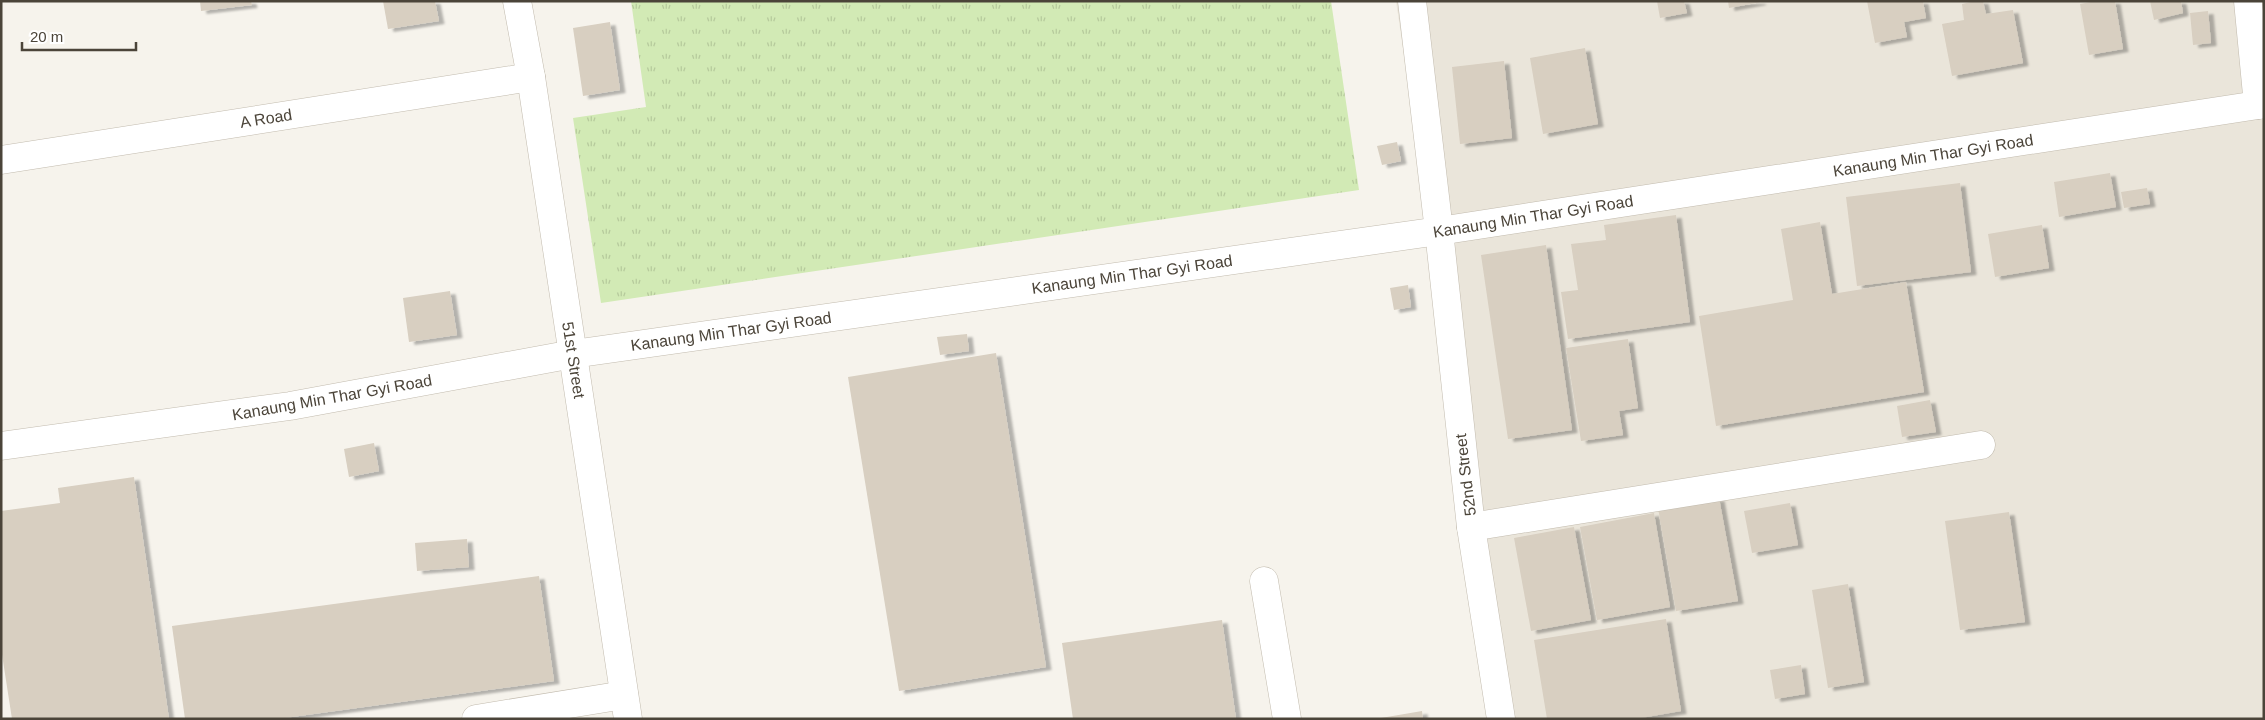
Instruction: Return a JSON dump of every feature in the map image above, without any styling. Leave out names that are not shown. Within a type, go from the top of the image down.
[{"type":"street","name":"51st Street","points":[[517,1],[531,76],[626,707]]},
{"type":"street","name":"52nd Street","points":[[1412,1],[1471,527],[1501,719]]},
{"type":"street","points":[[2248,1],[2261,104]]},
{"type":"street","name":"A Road","points":[[1,160],[531,76]]},
{"type":"street","name":"Kanaung Min Thar Gyi Road","points":[[1,446],[290,406],[573,354],[1439,231],[2261,104]]},
{"type":"street","points":[[1471,527],[1981,445]]},
{"type":"street","points":[[1264,581],[1287,719]]},
{"type":"street","points":[[476,719],[626,707]]},
{"type":"shaded area","points":[[1396,1],[2264,1],[2264,719],[1502,719]]},
{"type":"green space","points":[[631,1],[1331,1],[1359,190],[601,303],[573,118],[646,107]]},
{"type":"building","points":[[200,1],[251,1],[252,5],[201,11]]},
{"type":"building","points":[[383,1],[435,1],[439,21],[388,29]]},
{"type":"building","points":[[1657,1],[1684,1],[1687,13],[1660,18]]},
{"type":"building","points":[[1728,1],[1760,1],[1761,2],[1729,8]]},
{"type":"building","points":[[1867,1],[1923,1],[1926,18],[1904,22],[1907,37],[1875,43]]},
{"type":"building","points":[[1983,1],[1986,14],[2013,10],[2023,63],[1952,76],[1942,24],[1964,20],[1962,4]]},
{"type":"building","points":[[2096,1],[2115,1],[2123,49],[2089,55],[2080,4]]},
{"type":"building","points":[[2150,1],[2181,1],[2183,13],[2154,20]]},
{"type":"building","points":[[2208,11],[2211,43],[2193,45],[2190,13]]},
{"type":"building","points":[[610,22],[620,90],[583,96],[573,28]]},
{"type":"building","points":[[1585,48],[1598,124],[1543,134],[1530,58]]},
{"type":"building","points":[[1504,61],[1512,138],[1460,144],[1452,67]]},
{"type":"building","points":[[1397,142],[1401,161],[1382,165],[1377,146]]},
{"type":"building","points":[[2110,173],[2116,207],[2059,217],[2054,182]]},
{"type":"building","points":[[1960,183],[1971,272],[1857,286],[1846,197]]},
{"type":"building","points":[[2147,188],[2150,204],[2124,208],[2121,192]]},
{"type":"building","points":[[1676,215],[1690,322],[1568,339],[1561,292],[1578,290],[1571,244],[1606,240],[1604,225]]},
{"type":"building","points":[[1820,222],[1832,294],[1906,282],[1924,392],[1716,426],[1699,316],[1793,300],[1781,229]]},
{"type":"building","points":[[2042,225],[2049,268],[1995,277],[1988,234]]},
{"type":"building","points":[[1546,245],[1572,430],[1508,439],[1481,255]]},
{"type":"building","points":[[1408,285],[1411,307],[1394,310],[1390,288]]},
{"type":"building","points":[[450,291],[457,335],[409,342],[403,298]]},
{"type":"building","points":[[967,334],[969,351],[940,355],[937,337]]},
{"type":"building","points":[[1628,339],[1638,408],[1619,411],[1623,435],[1581,441],[1566,348]]},
{"type":"building","points":[[996,353],[1046,667],[899,691],[848,377]]},
{"type":"building","points":[[1930,400],[1936,432],[1902,437],[1897,406]]},
{"type":"building","points":[[374,443],[379,471],[349,477],[344,449]]},
{"type":"building","points":[[134,477],[169,719],[12,719],[1,648],[1,511],[60,503],[58,488]]},
{"type":"building","points":[[1719,498],[1738,601],[1676,611],[1658,508]]},
{"type":"building","points":[[1790,503],[1798,545],[1752,553],[1744,511]]},
{"type":"building","points":[[2009,512],[2025,622],[1960,630],[1945,521]]},
{"type":"building","points":[[1654,513],[1670,607],[1597,620],[1580,527]]},
{"type":"building","points":[[1574,527],[1591,620],[1531,631],[1514,538]]},
{"type":"building","points":[[467,539],[469,567],[417,571],[415,543]]},
{"type":"building","points":[[539,576],[554,681],[277,719],[185,719],[172,626]]},
{"type":"building","points":[[1848,584],[1864,682],[1828,688],[1812,590]]},
{"type":"building","points":[[1666,619],[1681,711],[1635,719],[1547,719],[1534,640]]},
{"type":"building","points":[[1222,620],[1236,719],[1073,719],[1062,643]]},
{"type":"building","points":[[1801,665],[1805,694],[1775,699],[1770,670]]},
{"type":"building","points":[[1422,711],[1423,719],[1381,719],[1381,718]]}]
